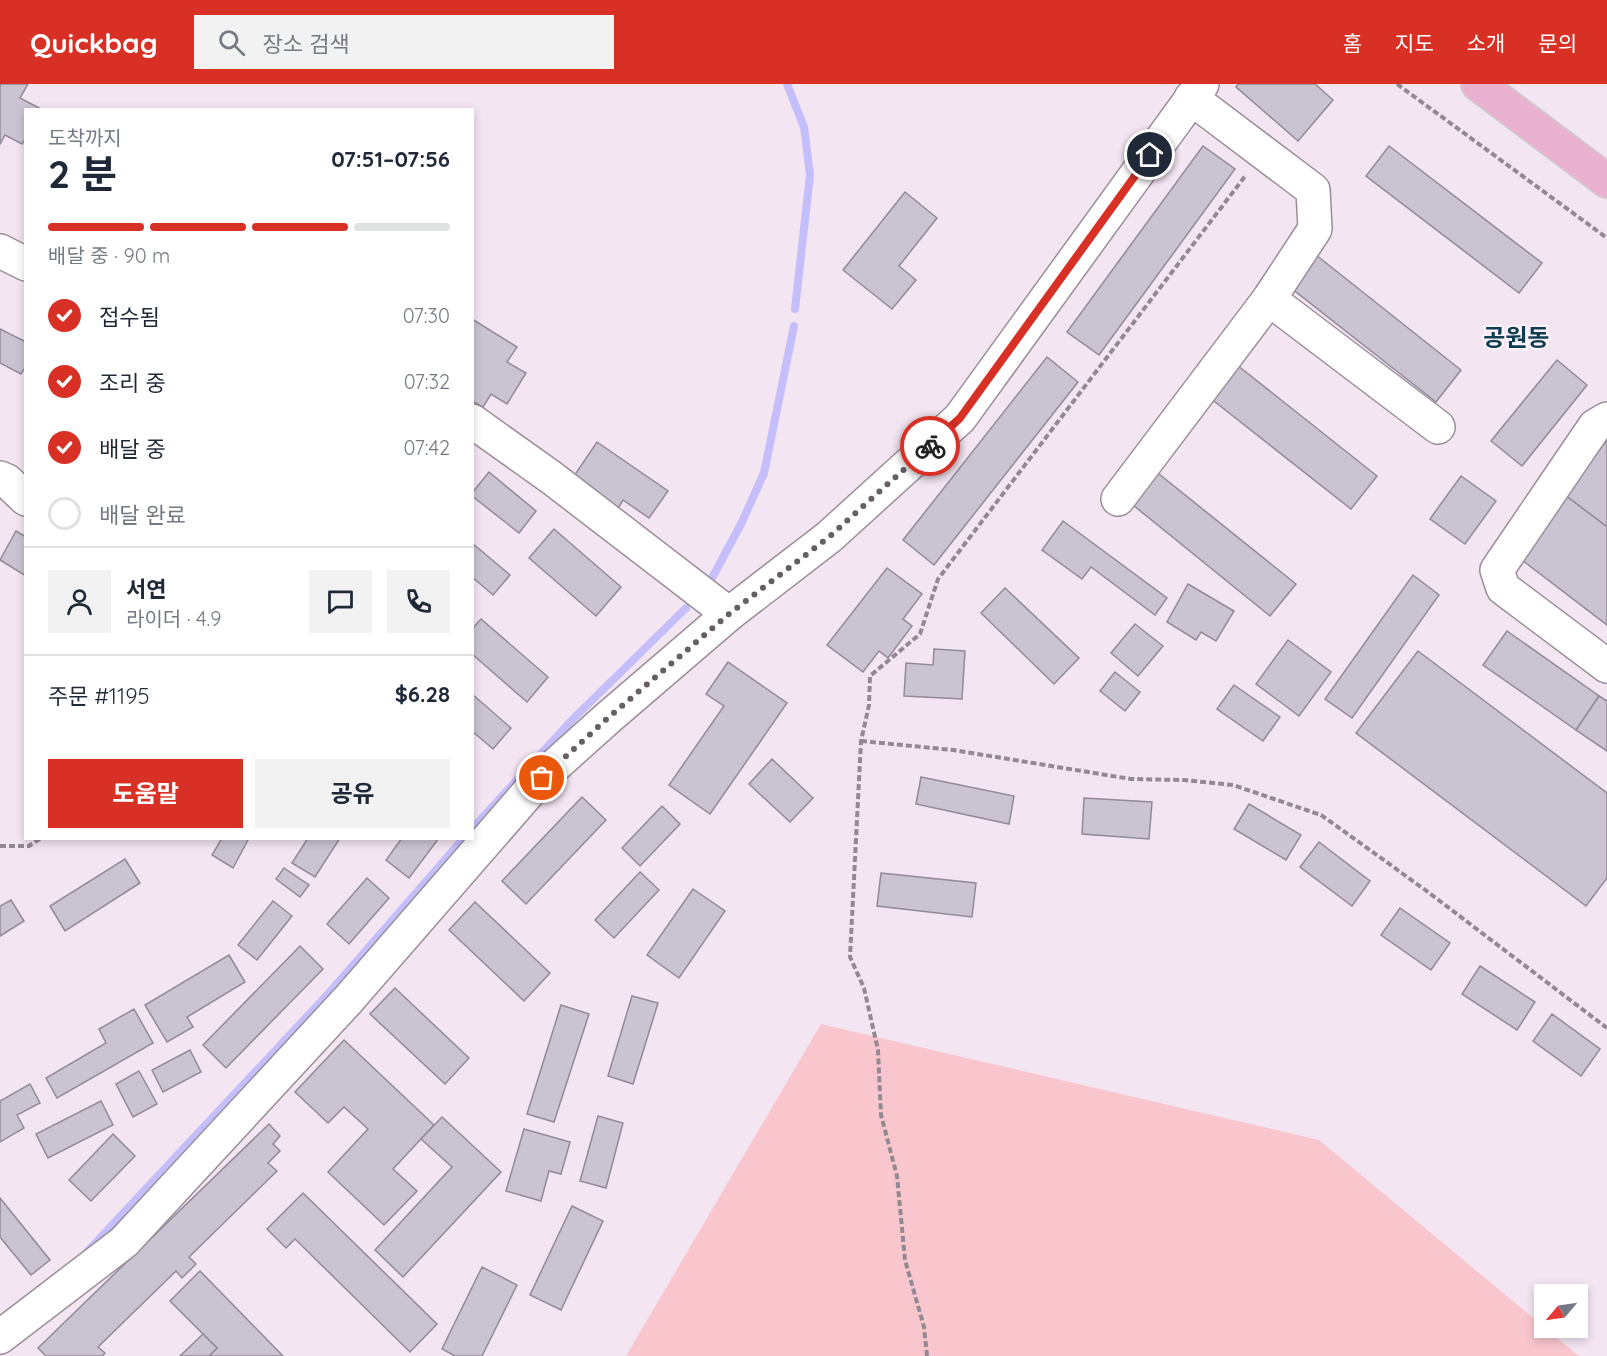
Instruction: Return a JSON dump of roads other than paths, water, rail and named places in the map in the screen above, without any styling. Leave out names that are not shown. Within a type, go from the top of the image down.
[{"type":"main road","points":[[1478,84],[1607,181]]},
{"type":"street","points":[[0,1337],[124,1242],[348,1000],[542,778],[729,614],[829,537],[960,418],[1197,91],[1263,152],[1313,190],[1315,229],[1269,299],[1118,499]]},
{"type":"street","points":[[0,251],[24,263]]},
{"type":"street","points":[[1269,299],[1438,427]]},
{"type":"street","points":[[1607,419],[1595,426],[1497,570],[1503,588],[1607,666]]},
{"type":"street","points":[[474,422],[552,478],[729,614]]},
{"type":"street","points":[[0,478],[24,497]]},
{"type":"waterway","points":[[787,84],[804,127],[810,175],[795,309]]},
{"type":"waterway","points":[[712,578],[741,524],[764,473],[794,326]]},
{"type":"waterway","points":[[474,827],[573,719],[686,608]]},
{"type":"waterway","points":[[87,1252],[330,992],[462,840]]},
{"type":"district","name":"공원동","points":[[1516,337]]}]
